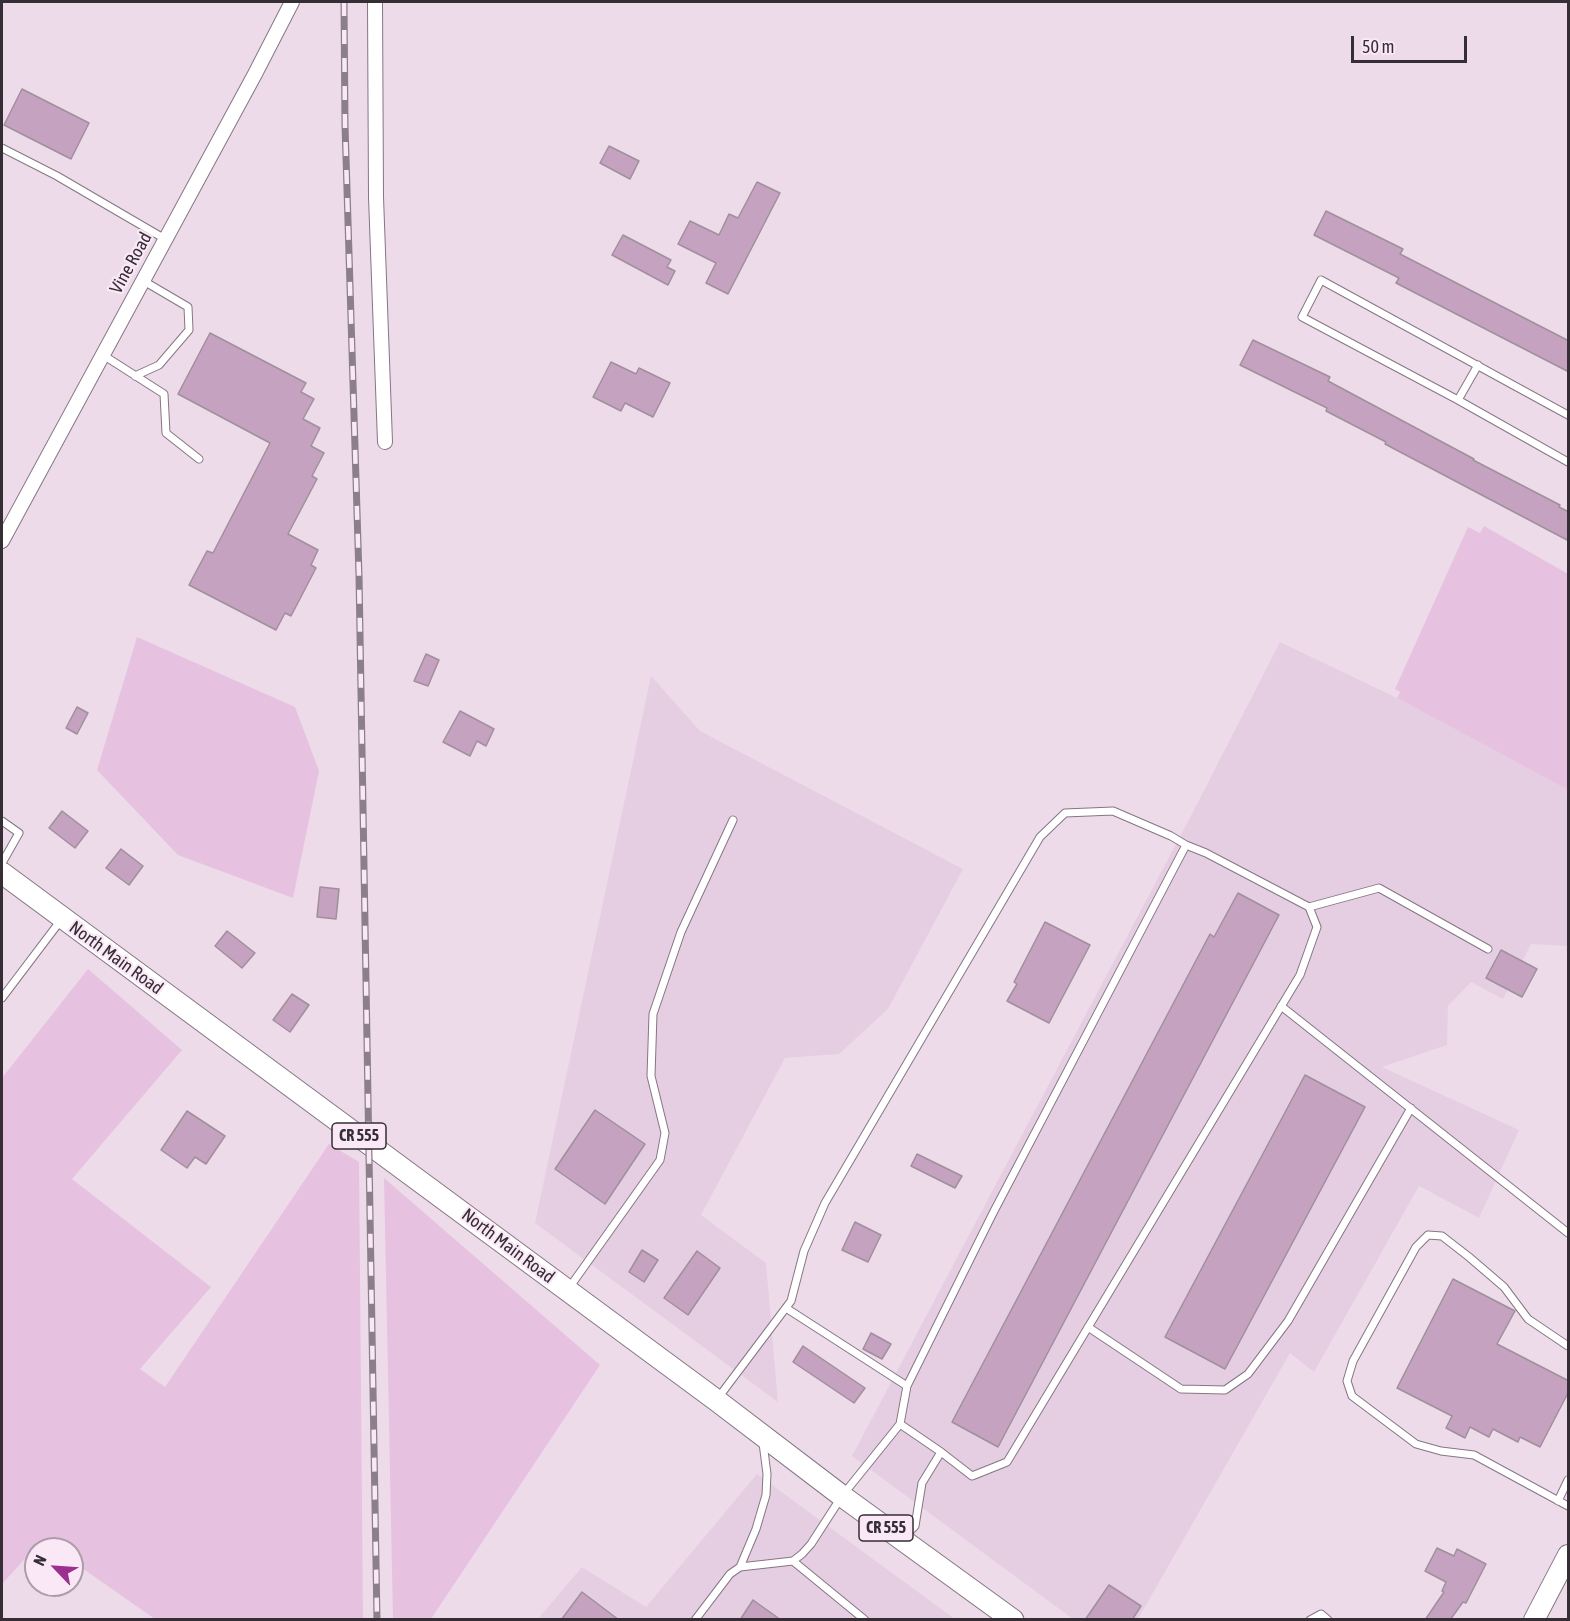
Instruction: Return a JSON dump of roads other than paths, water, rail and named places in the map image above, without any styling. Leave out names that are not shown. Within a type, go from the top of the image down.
[{"type":"main road","name":"North Main Road","points":[[2,873],[568,1290],[842,1496],[1013,1620]]},
{"type":"street","name":"Vine Road","points":[[2,541],[292,2]]},
{"type":"street","points":[[375,2],[376,197],[385,442]]},
{"type":"street","points":[[1534,1620],[1569,1555]]},
{"type":"lane","points":[[2,148],[57,176],[165,239]]},
{"type":"lane","points":[[135,376],[159,365],[189,330],[188,308],[142,280]]},
{"type":"lane","points":[[1569,414],[1321,280],[1302,317],[1569,462]]},
{"type":"lane","points":[[102,355],[164,394],[166,433],[199,459]]},
{"type":"lane","points":[[1458,400],[1478,365]]},
{"type":"lane","points":[[716,1400],[791,1301],[804,1251],[825,1203],[1040,837],[1065,813],[1113,811],[1214,857],[1309,907],[1317,927],[1300,975],[1007,1462],[972,1476],[900,1424]]},
{"type":"lane","points":[[568,1290],[660,1160],[665,1133],[651,1076],[653,1014],[681,932],[733,820]]},
{"type":"lane","points":[[2,821],[19,833],[2,863]]},
{"type":"lane","points":[[695,1620],[730,1574],[740,1567],[793,1561],[811,1544],[842,1496],[900,1424],[907,1386],[993,1213],[1186,845]]},
{"type":"lane","points":[[1309,907],[1379,888],[1488,949]]},
{"type":"lane","points":[[2,998],[63,918]]},
{"type":"lane","points":[[1281,1006],[1569,1233]]},
{"type":"lane","points":[[1089,1327],[1181,1389],[1225,1390],[1248,1374],[1288,1321],[1411,1108]]},
{"type":"lane","points":[[1569,1346],[1528,1319],[1503,1287],[1469,1257],[1442,1236],[1428,1235],[1416,1247],[1353,1362],[1347,1382],[1352,1396],[1416,1444],[1441,1451],[1474,1455],[1569,1506]]},
{"type":"lane","points":[[786,1308],[907,1386]]},
{"type":"lane","points":[[740,1567],[756,1529],[766,1496],[767,1474],[761,1435]]},
{"type":"lane","points":[[902,1539],[915,1526],[922,1482],[941,1452]]},
{"type":"lane","points":[[1558,1501],[1569,1480]]},
{"type":"lane","points":[[793,1561],[865,1620]]},
{"type":"lane","points":[[1310,1620],[1321,1614],[1328,1620]]},
{"type":"railway","points":[[344,2],[345,125],[359,576],[377,1620]]}]
